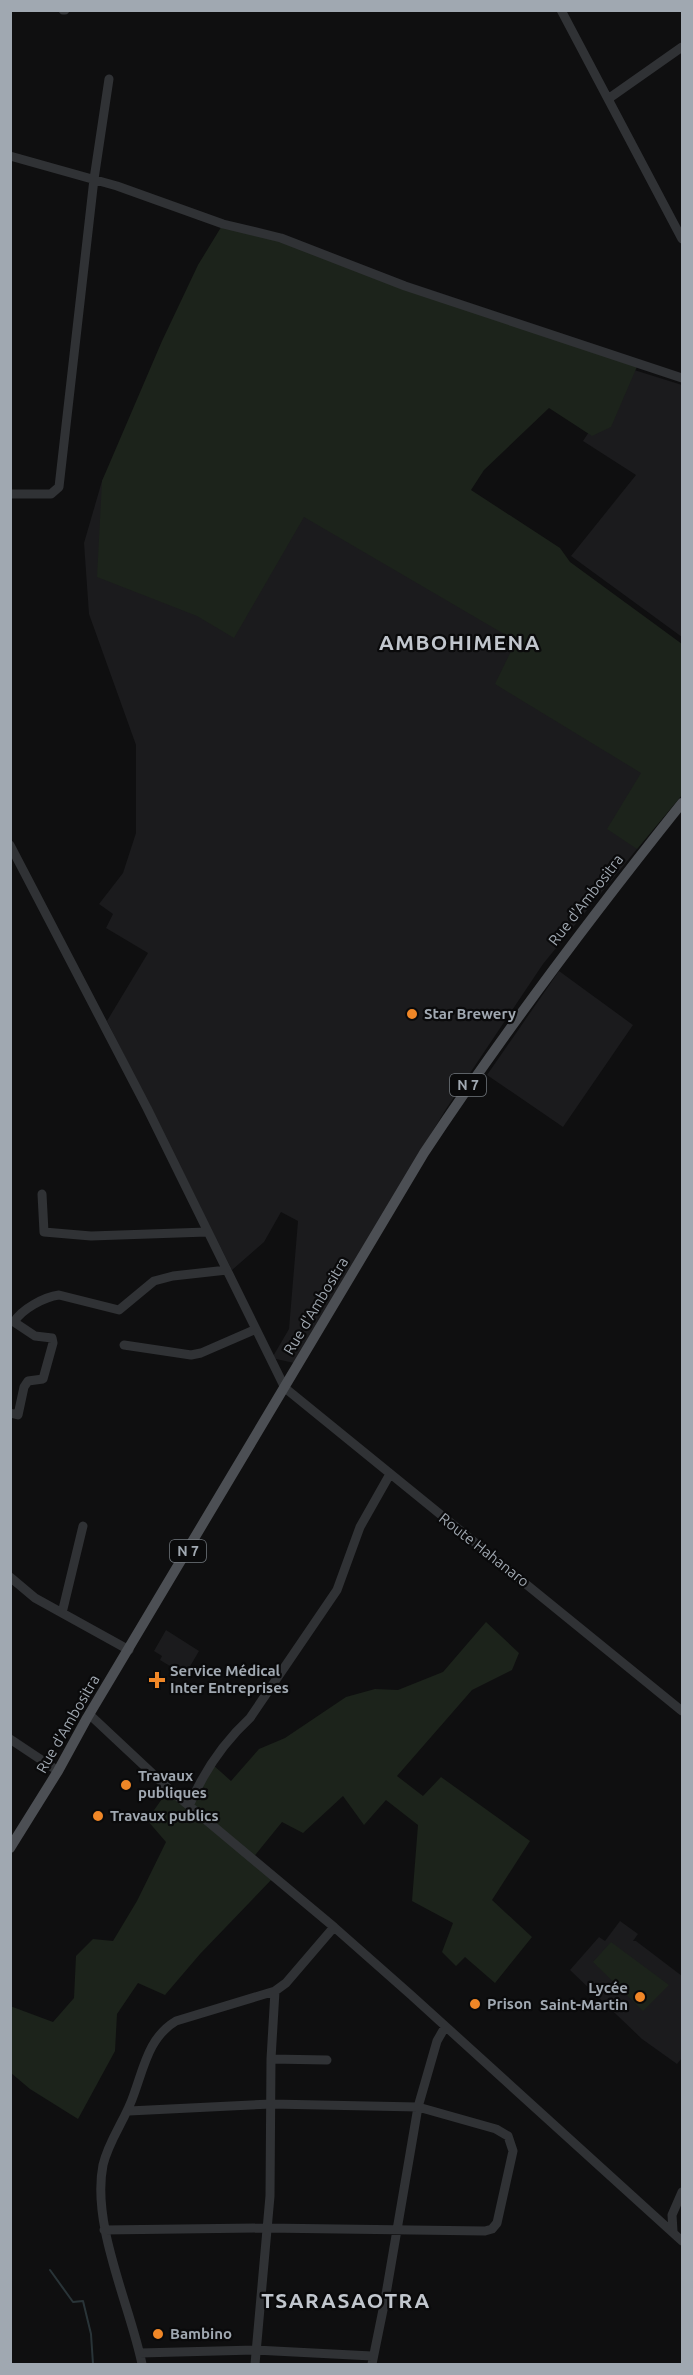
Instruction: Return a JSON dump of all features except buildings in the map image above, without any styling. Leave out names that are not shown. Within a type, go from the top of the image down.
[{"type":"main road","name":"Rue d'Ambositra","points":[[10,1848],[424,1154],[479,1069],[553,967],[682,803]]},
{"type":"street","points":[[561,10],[682,239]]},
{"type":"street","points":[[608,99],[682,47]]},
{"type":"street","points":[[10,494],[51,494],[59,487],[94,179],[109,79]]},
{"type":"street","points":[[10,156],[94,179],[223,224],[281,238],[405,286],[682,378]]},
{"type":"street","points":[[10,845],[147,1108],[285,1388]]},
{"type":"street","points":[[42,1194],[44,1232],[91,1236],[207,1232]]},
{"type":"street","points":[[10,1413],[18,1415],[24,1387],[28,1381],[43,1379],[53,1343],[52,1338],[35,1336],[14,1322],[18,1316],[50,1296],[58,1295],[119,1310],[154,1281],[173,1276],[227,1270]]},
{"type":"street","points":[[124,1345],[191,1355],[201,1353],[256,1329]]},
{"type":"street","name":"Route Hahanaro","points":[[285,1388],[682,1711]]},
{"type":"street","points":[[189,1806],[199,1783],[232,1734],[250,1718],[337,1590],[360,1527],[390,1474]]},
{"type":"street","points":[[62,1613],[83,1526]]},
{"type":"street","points":[[10,1577],[25,1591],[129,1650]]},
{"type":"street","points":[[90,1714],[189,1806],[334,1928],[682,2241]]},
{"type":"street","points":[[10,1739],[58,1771]]},
{"type":"street","points":[[142,2364],[104,2230],[102,2178],[111,2141],[129,2111],[150,2048],[168,2026],[176,2021],[275,1991],[286,1983],[334,1928]]},
{"type":"street","points":[[255,2364],[270,2196],[271,2059],[275,1991]]},
{"type":"street","points":[[140,2353],[255,2350],[372,2360],[385,2300],[395,2229],[418,2107],[437,2041],[445,2027]]},
{"type":"street","points":[[271,2059],[327,2060]]},
{"type":"street","points":[[104,2230],[266,2228],[485,2231],[492,2229],[497,2223],[513,2151],[507,2136],[496,2129],[418,2107],[271,2104],[129,2111]]},
{"type":"street","points":[[673,2231],[672,2215],[682,2192]]},
{"type":"shaded area","points":[[223,224],[281,238],[405,286],[639,362],[611,427],[592,436],[549,408],[484,470],[471,490],[560,548],[570,562],[682,644],[682,795],[637,849],[607,829],[641,773],[495,684],[516,641],[304,517],[234,638],[197,616],[97,577],[102,481],[162,341],[198,265]]},
{"type":"shaded area","points":[[199,287],[682,735],[682,794],[543,964],[446,1109],[294,1363],[272,1358],[289,1329],[298,1221],[281,1212],[264,1242],[232,1270],[107,1021],[148,953],[106,928],[113,914],[99,904],[123,873],[136,833],[136,745],[89,614],[84,543],[102,481]]},
{"type":"shaded area","points":[[631,369],[682,385],[682,637],[571,556],[636,475],[583,441]]},
{"type":"shaded area","points":[[559,971],[633,1025],[563,1127],[487,1075]]},
{"type":"shaded area","points":[[486,1622],[519,1653],[512,1670],[472,1690],[397,1776],[423,1796],[441,1777],[530,1841],[492,1900],[532,1937],[495,1983],[465,1957],[456,1966],[442,1952],[453,1923],[412,1901],[418,1825],[386,1800],[364,1825],[343,1796],[303,1833],[282,1822],[252,1859],[273,1878],[200,1954],[165,1995],[138,1983],[117,2014],[115,2051],[78,2119],[30,2089],[11,2073],[10,2006],[53,2022],[74,1998],[76,1956],[93,1939],[113,1941],[137,1901],[166,1842],[147,1820],[169,1789],[189,1806],[212,1764],[231,1781],[259,1749],[285,1738],[346,1697],[375,1689],[398,1690],[443,1672]]},
{"type":"shaded area","points":[[166,1630],[199,1651],[185,1675],[160,1660],[162,1656],[154,1651]]},
{"type":"shaded area","name":"Lycée Saint-Martin","points":[[620,1921],[638,1934],[633,1941],[682,1976],[682,2058],[677,2064],[642,2039],[570,1970],[599,1937],[605,1941]]},
{"type":"shaded area","points":[[611,1942],[669,1985],[643,2011],[593,1962]]},
{"type":"waterway","points":[[50,2270],[73,2302],[83,2301],[91,2334],[93,2364]]},
{"type":"place","name":"Star Brewery","points":[[412,1014]]},
{"type":"place","name":"Service Médical Inter Entreprises","points":[[157,1680]]},
{"type":"place","name":"Travaux publiques","points":[[126,1785]]},
{"type":"place","name":"Travaux publics","points":[[98,1816]]},
{"type":"place","name":"Lycée Saint-Martin","points":[[640,1997]]},
{"type":"place","name":"Prison","points":[[475,2004]]},
{"type":"place","name":"Bambino","points":[[158,2334]]},
{"type":"district","name":"AMBOHIMENA","points":[[460,643]]},
{"type":"district","name":"TSARASAOTRA","points":[[346,2301]]}]
